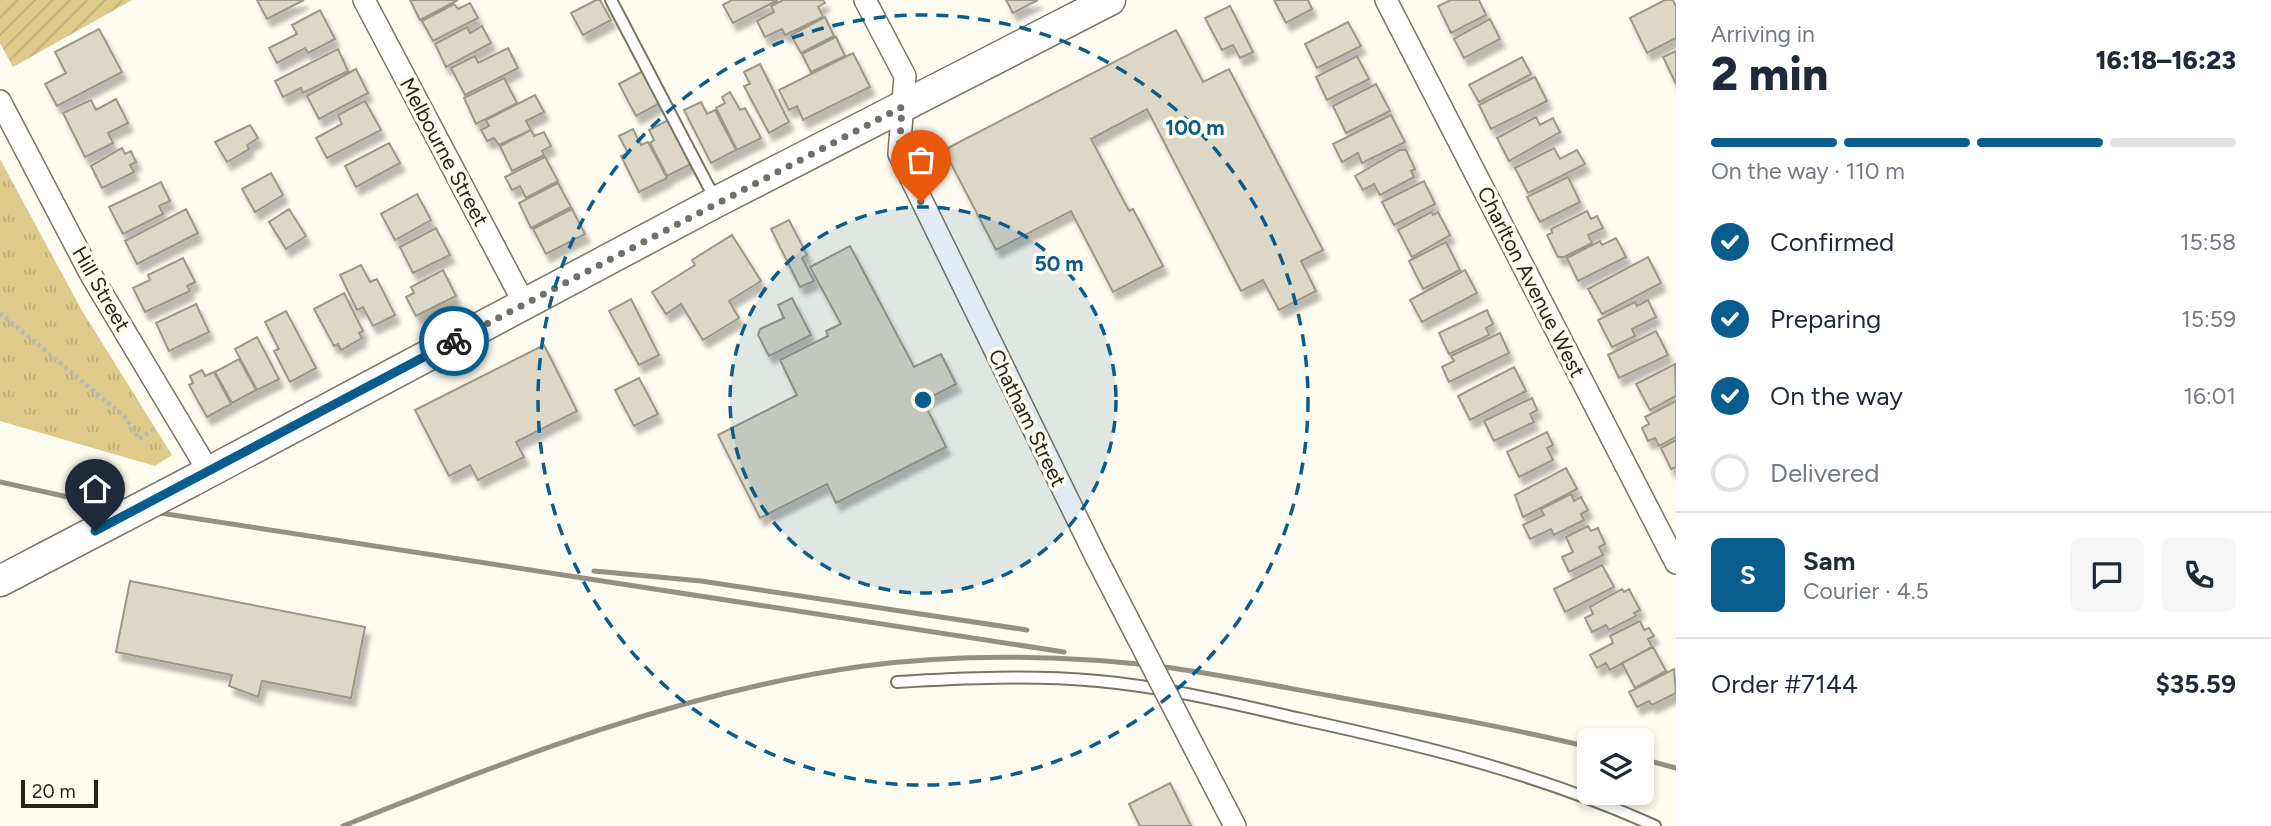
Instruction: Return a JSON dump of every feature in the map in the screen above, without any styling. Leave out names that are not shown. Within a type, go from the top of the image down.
[{"type":"main road","points":[[0,581],[716,202],[1101,2]]},
{"type":"street","name":"Melbourne Street","points":[[364,0],[524,303]]},
{"type":"street","name":"Chatham Street","points":[[865,0],[905,76],[899,155],[1096,557],[1235,826]]},
{"type":"street","name":"Charlton Avenue West","points":[[1387,0],[1676,563]]},
{"type":"street","name":"Hill Street","points":[[0,101],[91,275],[176,416],[201,476]]},
{"type":"lane","points":[[611,0],[716,202]]},
{"type":"lane","points":[[897,682],[977,677],[1099,681],[1232,704],[1496,766],[1588,796],[1656,826]]},
{"type":"path","points":[[0,313],[125,417],[139,439],[176,416]]},
{"type":"green space","points":[[0,0],[132,0],[13,67],[0,43]]},
{"type":"green space","points":[[0,159],[81,309],[172,455],[155,466],[0,421]]},
{"type":"building","points":[[257,0],[304,0],[267,19]]},
{"type":"building","points":[[410,0],[458,0],[420,20]]},
{"type":"building","points":[[600,0],[611,20],[583,35],[571,13]]},
{"type":"building","points":[[732,0],[778,0],[733,23],[723,5]]},
{"type":"building","points":[[783,0],[823,0],[825,3],[818,7],[823,17],[785,35],[782,29],[765,37],[757,21],[774,12],[771,6]]},
{"type":"building","points":[[1006,0],[1038,0],[1013,13]]},
{"type":"building","points":[[1274,0],[1308,0],[1312,9],[1286,23]]},
{"type":"building","points":[[1451,0],[1479,0],[1486,15],[1451,33],[1438,6]]},
{"type":"building","points":[[1665,0],[1673,0],[1676,7],[1676,38],[1647,53],[1630,18]]},
{"type":"building","points":[[470,3],[478,18],[433,41],[422,21],[454,4],[458,9]]},
{"type":"building","points":[[1230,6],[1253,52],[1240,58],[1233,45],[1222,50],[1205,18]]},
{"type":"building","points":[[320,10],[335,39],[308,53],[305,48],[277,63],[269,48],[297,34],[292,25]]},
{"type":"building","points":[[825,17],[834,36],[801,53],[791,35]]},
{"type":"building","points":[[1490,19],[1500,39],[1464,58],[1454,39]]},
{"type":"building","points":[[1348,22],[1361,46],[1317,68],[1305,44]]},
{"type":"building","points":[[482,26],[491,43],[446,67],[435,44],[467,27],[470,33]]},
{"type":"building","points":[[99,29],[122,72],[57,106],[45,84],[66,73],[55,52]]},
{"type":"building","points":[[1176,30],[1203,82],[1229,69],[1323,250],[1301,261],[1316,291],[1279,310],[1263,280],[1241,291],[1147,109],[1091,139],[1129,211],[1133,209],[1163,266],[1113,292],[1071,211],[996,250],[944,150]]},
{"type":"building","points":[[836,37],[845,56],[811,72],[802,54]]},
{"type":"building","points":[[508,48],[518,68],[465,95],[451,68],[475,56],[478,63]]},
{"type":"building","points":[[338,49],[348,71],[303,93],[301,88],[283,97],[275,81]]},
{"type":"building","points":[[1676,51],[1676,84],[1663,57]]},
{"type":"building","points":[[853,53],[870,87],[803,120],[797,106],[789,110],[779,90]]},
{"type":"building","points":[[1357,56],[1369,79],[1327,100],[1316,77]]},
{"type":"building","points":[[1522,57],[1531,74],[1479,102],[1469,85]]},
{"type":"building","points":[[760,64],[789,122],[769,133],[744,86],[750,84],[744,72]]},
{"type":"building","points":[[356,69],[368,93],[319,119],[307,96]]},
{"type":"building","points":[[645,70],[660,103],[636,116],[619,84]]},
{"type":"building","points":[[1535,77],[1547,101],[1491,129],[1479,105]]},
{"type":"building","points":[[504,78],[517,103],[476,124],[464,98]]},
{"type":"building","points":[[1376,84],[1390,111],[1346,133],[1333,106]]},
{"type":"building","points":[[730,92],[740,110],[745,108],[761,138],[737,150],[716,108],[725,103],[722,97]]},
{"type":"building","points":[[535,95],[544,112],[526,121],[531,130],[499,145],[494,138],[487,141],[481,130],[489,126],[486,120]]},
{"type":"building","points":[[116,99],[128,123],[108,133],[113,143],[85,157],[63,113],[91,100],[96,110]]},
{"type":"building","points":[[365,101],[381,130],[327,158],[316,138],[342,124],[338,115]]},
{"type":"building","points":[[701,102],[707,114],[715,110],[736,150],[711,163],[684,110]]},
{"type":"building","points":[[1391,115],[1405,142],[1362,163],[1358,153],[1342,162],[1333,144]]},
{"type":"building","points":[[1536,117],[1540,125],[1553,118],[1560,132],[1509,161],[1497,138]]},
{"type":"building","points":[[670,119],[693,163],[667,176],[650,143],[654,140],[649,130]]},
{"type":"building","points":[[250,125],[258,138],[247,145],[249,149],[227,162],[215,142]]},
{"type":"building","points":[[633,129],[641,145],[648,142],[667,178],[639,192],[621,156],[628,153],[619,136]]},
{"type":"building","points":[[531,130],[534,136],[544,132],[551,146],[542,151],[544,155],[512,171],[500,146]]},
{"type":"building","points":[[389,143],[400,163],[356,187],[345,166]]},
{"type":"building","points":[[122,148],[125,154],[131,151],[136,162],[130,165],[134,172],[102,188],[91,166]]},
{"type":"building","points":[[1554,148],[1560,159],[1577,150],[1585,164],[1528,193],[1515,168]]},
{"type":"building","points":[[1400,150],[1406,150],[1415,169],[1411,171],[1414,177],[1380,195],[1374,184],[1363,190],[1355,176]]},
{"type":"building","points":[[545,157],[558,181],[526,198],[520,186],[512,190],[505,177]]},
{"type":"building","points":[[271,173],[283,195],[255,212],[242,189]]},
{"type":"building","points":[[1568,177],[1580,202],[1540,222],[1527,197]]},
{"type":"building","points":[[1424,181],[1435,204],[1394,225],[1382,202]]},
{"type":"building","points":[[161,182],[170,201],[159,206],[163,214],[123,234],[109,207]]},
{"type":"building","points":[[558,183],[571,207],[531,228],[519,203]]},
{"type":"building","points":[[417,194],[431,220],[395,240],[381,214]]},
{"type":"building","points":[[186,209],[198,233],[137,264],[125,241]]},
{"type":"building","points":[[289,209],[306,236],[286,249],[269,222]]},
{"type":"building","points":[[572,209],[585,234],[546,254],[533,229]]},
{"type":"building","points":[[1587,211],[1591,219],[1597,216],[1603,228],[1588,235],[1592,243],[1564,257],[1558,257],[1547,235],[1552,233],[1551,229]]},
{"type":"building","points":[[1431,212],[1433,215],[1438,212],[1450,235],[1412,257],[1398,230]]},
{"type":"building","points":[[789,220],[807,255],[802,258],[814,281],[800,287],[771,229]]},
{"type":"building","points":[[436,228],[450,255],[413,273],[400,247]]},
{"type":"building","points":[[732,235],[761,281],[729,301],[739,318],[703,340],[681,304],[666,314],[652,292],[695,265],[692,260]]},
{"type":"building","points":[[1616,238],[1626,257],[1578,281],[1567,258],[1600,241],[1602,245]]},
{"type":"building","points":[[1446,242],[1460,270],[1423,289],[1409,261]]},
{"type":"building","points":[[850,246],[914,367],[941,354],[956,384],[923,401],[946,447],[836,503],[827,484],[760,518],[718,435],[797,395],[780,360],[828,336],[826,331],[841,324],[810,267]]},
{"type":"building","points":[[1648,257],[1661,283],[1602,314],[1588,289]]},
{"type":"building","points":[[183,258],[195,282],[187,286],[190,291],[145,312],[133,288],[150,280],[148,275]]},
{"type":"building","points":[[361,265],[370,282],[377,279],[395,315],[373,326],[363,307],[357,310],[340,275]]},
{"type":"building","points":[[443,270],[456,296],[416,316],[406,297],[414,293],[411,287]]},
{"type":"building","points":[[1465,270],[1477,293],[1422,322],[1410,300]]},
{"type":"building","points":[[344,293],[363,331],[359,333],[362,338],[341,350],[338,344],[334,346],[314,309]]},
{"type":"building","points":[[792,298],[811,335],[769,356],[758,335],[760,329],[784,318],[778,305]]},
{"type":"building","points":[[631,299],[659,355],[639,365],[609,311]]},
{"type":"building","points":[[1648,300],[1656,317],[1632,329],[1635,336],[1612,347],[1598,320],[1635,302],[1637,306]]},
{"type":"building","points":[[196,304],[209,332],[169,351],[156,323]]},
{"type":"building","points":[[1487,310],[1493,324],[1486,328],[1489,335],[1449,354],[1439,333]]},
{"type":"building","points":[[286,311],[316,368],[290,382],[274,351],[279,349],[265,322]]},
{"type":"building","points":[[1656,331],[1668,355],[1619,378],[1608,355]]},
{"type":"building","points":[[1500,333],[1509,353],[1449,382],[1442,367],[1454,361],[1451,356]]},
{"type":"building","points":[[257,337],[279,379],[257,390],[235,349]]},
{"type":"building","points":[[544,345],[577,411],[516,442],[524,457],[478,480],[470,465],[449,476],[415,410]]},
{"type":"building","points":[[239,359],[256,390],[232,403],[215,372]]},
{"type":"building","points":[[1675,364],[1676,396],[1650,410],[1636,384]]},
{"type":"building","points":[[1514,367],[1526,391],[1470,420],[1458,396]]},
{"type":"building","points":[[202,370],[205,376],[214,372],[231,404],[207,417],[189,385],[193,383],[190,376]]},
{"type":"building","points":[[639,378],[658,414],[634,426],[615,390]]},
{"type":"building","points":[[1532,398],[1537,410],[1530,414],[1534,422],[1494,441],[1484,421]]},
{"type":"building","points":[[1676,401],[1676,437],[1659,446],[1655,438],[1648,441],[1642,428],[1649,424],[1645,417]]},
{"type":"building","points":[[1547,432],[1553,445],[1547,448],[1553,460],[1519,477],[1507,452]]},
{"type":"building","points":[[1676,440],[1676,467],[1671,469],[1661,448]]},
{"type":"building","points":[[1566,468],[1577,489],[1523,517],[1515,495]]},
{"type":"building","points":[[1571,494],[1574,501],[1581,497],[1588,510],[1581,514],[1584,520],[1554,535],[1551,529],[1530,539],[1523,525],[1544,515],[1541,509]]},
{"type":"building","points":[[1588,526],[1591,531],[1598,528],[1605,544],[1599,547],[1603,555],[1569,572],[1562,557],[1573,552],[1566,537]]},
{"type":"building","points":[[1602,565],[1614,587],[1565,612],[1554,589]]},
{"type":"building","points":[[130,581],[365,627],[351,698],[262,681],[258,697],[229,686],[232,675],[116,652]]},
{"type":"building","points":[[1622,589],[1624,592],[1629,589],[1640,610],[1634,613],[1636,616],[1609,630],[1606,625],[1592,632],[1585,618],[1593,614],[1590,607]]},
{"type":"building","points":[[1640,621],[1644,630],[1649,628],[1654,636],[1648,639],[1652,647],[1610,670],[1606,663],[1597,668],[1590,655],[1613,643],[1610,636]]},
{"type":"building","points":[[1653,647],[1666,671],[1635,688],[1622,663]]},
{"type":"building","points":[[1674,669],[1676,693],[1652,705],[1649,701],[1637,707],[1629,692]]},
{"type":"building","points":[[1170,783],[1191,826],[1140,826],[1129,804]]},
{"type":"railway","points":[[0,482],[95,503],[1064,652]]},
{"type":"railway","points":[[594,571],[701,581],[1027,630]]},
{"type":"railway","points":[[343,826],[470,776],[664,710],[796,677],[864,666],[940,659],[1057,658],[1172,668],[1463,720],[1577,744]]},
{"type":"railway","points":[[1654,762],[1676,768]]},
{"type":"way so far","points":[[454,341],[902,107],[898,136],[899,155],[921,202]]},
{"type":"route","points":[[95,531],[454,341]]}]
